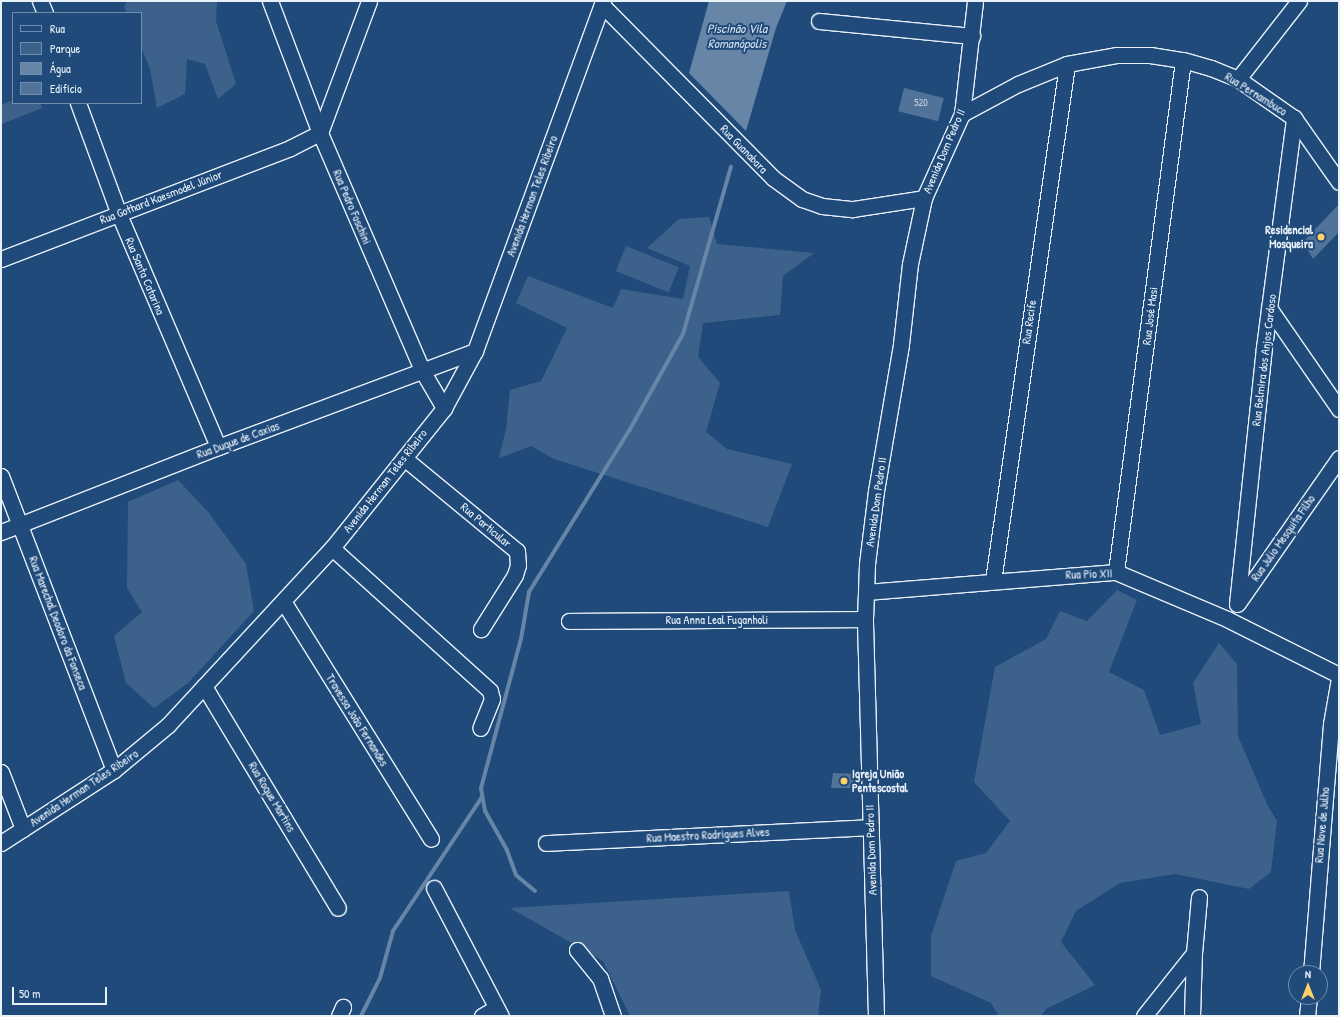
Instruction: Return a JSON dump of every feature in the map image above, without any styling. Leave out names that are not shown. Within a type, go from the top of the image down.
[{"type":"street","points":[[40,1],[45,12]]},
{"type":"street","name":"Rua Pedro Foschini","points":[[270,1],[320,133],[423,372],[444,408]]},
{"type":"street","points":[[320,133],[369,1]]},
{"type":"street","name":"Avenida Dom Pedro II","points":[[876,1016],[865,619],[866,592],[876,491],[901,344],[910,264],[924,198],[962,114],[975,1]]},
{"type":"street","points":[[1238,79],[1299,1]]},
{"type":"street","name":"Rua Guanabara","points":[[603,3],[773,178],[802,199],[822,206],[853,209],[924,198]]},
{"type":"street","name":"Avenida Herman Teles Ribeiro","points":[[1,843],[114,770],[164,730],[332,548],[444,408],[475,351],[603,3]]},
{"type":"street","points":[[819,20],[972,36]]},
{"type":"street","name":"Rua Pernambuco","points":[[962,114],[1018,84],[1067,64],[1117,55],[1150,55],[1184,60],[1211,68],[1238,79],[1294,118],[1339,182]]},
{"type":"street","name":"Rua José Masi","points":[[1116,572],[1184,60]]},
{"type":"street","name":"Rua Recife","points":[[992,581],[1067,64]]},
{"type":"street","points":[[307,99],[327,94],[337,86]]},
{"type":"street","name":"Rua Santa Catarina","points":[[78,104],[118,212],[218,447]]},
{"type":"street","name":"Rua Belmira dos Anjos Cardoso","points":[[1237,604],[1270,308],[1294,118]]},
{"type":"street","name":"Rua Gothard Kaesmodel Júnior","points":[[1,259],[118,212],[290,148],[320,133]]},
{"type":"street","points":[[1270,308],[1339,409]]},
{"type":"street","name":"Rua Duque de Caxias","points":[[1,532],[218,447],[423,372],[475,351]]},
{"type":"street","name":"Rua Particular","points":[[404,458],[517,551],[518,566],[515,575],[481,630]]},
{"type":"street","name":"Rua Julio Mesquita Filho","points":[[1227,618],[1339,458]]},
{"type":"street","name":"Rua Marechal Deodoro da Fonseca","points":[[1,476],[21,524],[114,770]]},
{"type":"street","points":[[332,548],[490,691],[492,699],[480,728]]},
{"type":"street","name":"Rua Pio XII","points":[[866,592],[1116,572],[1227,618],[1339,675]]},
{"type":"street","name":"Travessa João Fernandes","points":[[283,602],[431,839]]},
{"type":"street","name":"Rua Anna Leal Fuganholi","points":[[568,621],[865,619]]},
{"type":"street","name":"Rua Nove de Julho","points":[[1312,965],[1331,724],[1339,678]]},
{"type":"street","name":"Rua Roque Martins","points":[[204,686],[338,908]]},
{"type":"street","points":[[1,772],[23,829]]},
{"type":"street","name":"Rua Maestro Rodrigues Alves","points":[[546,843],[871,827]]},
{"type":"street","points":[[434,888],[498,1012],[482,1016]]},
{"type":"street","points":[[1192,1016],[1194,953],[1199,897]]},
{"type":"street","points":[[577,950],[600,978],[613,1016]]},
{"type":"street","points":[[1144,1016],[1194,953]]},
{"type":"street","points":[[1307,1016],[1308,1005]]},
{"type":"green space","points":[[127,1],[217,1],[216,21],[236,84],[218,99],[205,64],[187,59],[185,94],[157,108],[150,69],[142,49],[142,12],[127,12],[124,6]]},
{"type":"green space","points":[[12,100],[12,104],[40,104],[42,108],[2,124],[1,105]]},
{"type":"green space","points":[[709,217],[717,244],[814,253],[783,276],[780,315],[703,323],[698,357],[720,383],[706,432],[727,449],[792,464],[768,527],[554,459],[531,446],[499,458],[506,429],[510,390],[541,381],[567,328],[516,303],[528,276],[613,308],[621,289],[683,299],[690,266],[647,248],[679,219]]},
{"type":"green space","points":[[626,246],[679,267],[669,292],[616,271]]},
{"type":"green space","points":[[178,480],[209,513],[246,564],[254,611],[188,683],[154,708],[126,683],[114,636],[142,612],[127,588],[128,502]]},
{"type":"green space","points":[[1117,590],[1137,600],[1109,672],[1144,690],[1160,735],[1201,724],[1193,683],[1219,643],[1237,664],[1238,736],[1267,804],[1277,821],[1271,872],[1249,889],[1175,874],[1120,883],[1076,911],[1061,942],[1095,985],[1046,1009],[1041,1016],[999,1016],[991,1003],[931,976],[931,936],[956,861],[986,853],[1010,821],[974,782],[995,667],[1046,639],[1060,611],[1087,621]]},
{"type":"green space","points":[[789,891],[795,930],[821,990],[818,1016],[630,1016],[603,961],[510,908]]},
{"type":"water","name":"Piscinão Vila Romanópolis","points":[[709,1],[787,1],[776,28],[746,131],[689,73]]},
{"type":"building","points":[[904,88],[944,98],[938,121],[898,111]]},
{"type":"building","name":"Residencial Mosqueira","points":[[1339,204],[1339,232],[1313,259],[1303,242]]},
{"type":"building","name":"Igreja União Pentescostal","points":[[833,773],[856,774],[856,788],[831,788]]},
{"type":"waterway","points":[[535,891],[516,875],[507,850],[485,811],[481,788],[521,639],[529,592],[629,431],[683,334],[731,167]]},
{"type":"waterway","points":[[361,1016],[380,978],[393,931],[482,797]]},
{"type":"place","name":"Residencial Mosqueira","points":[[1321,237]]},
{"type":"place","name":"Igreja União Pentescostal","points":[[844,781]]}]
